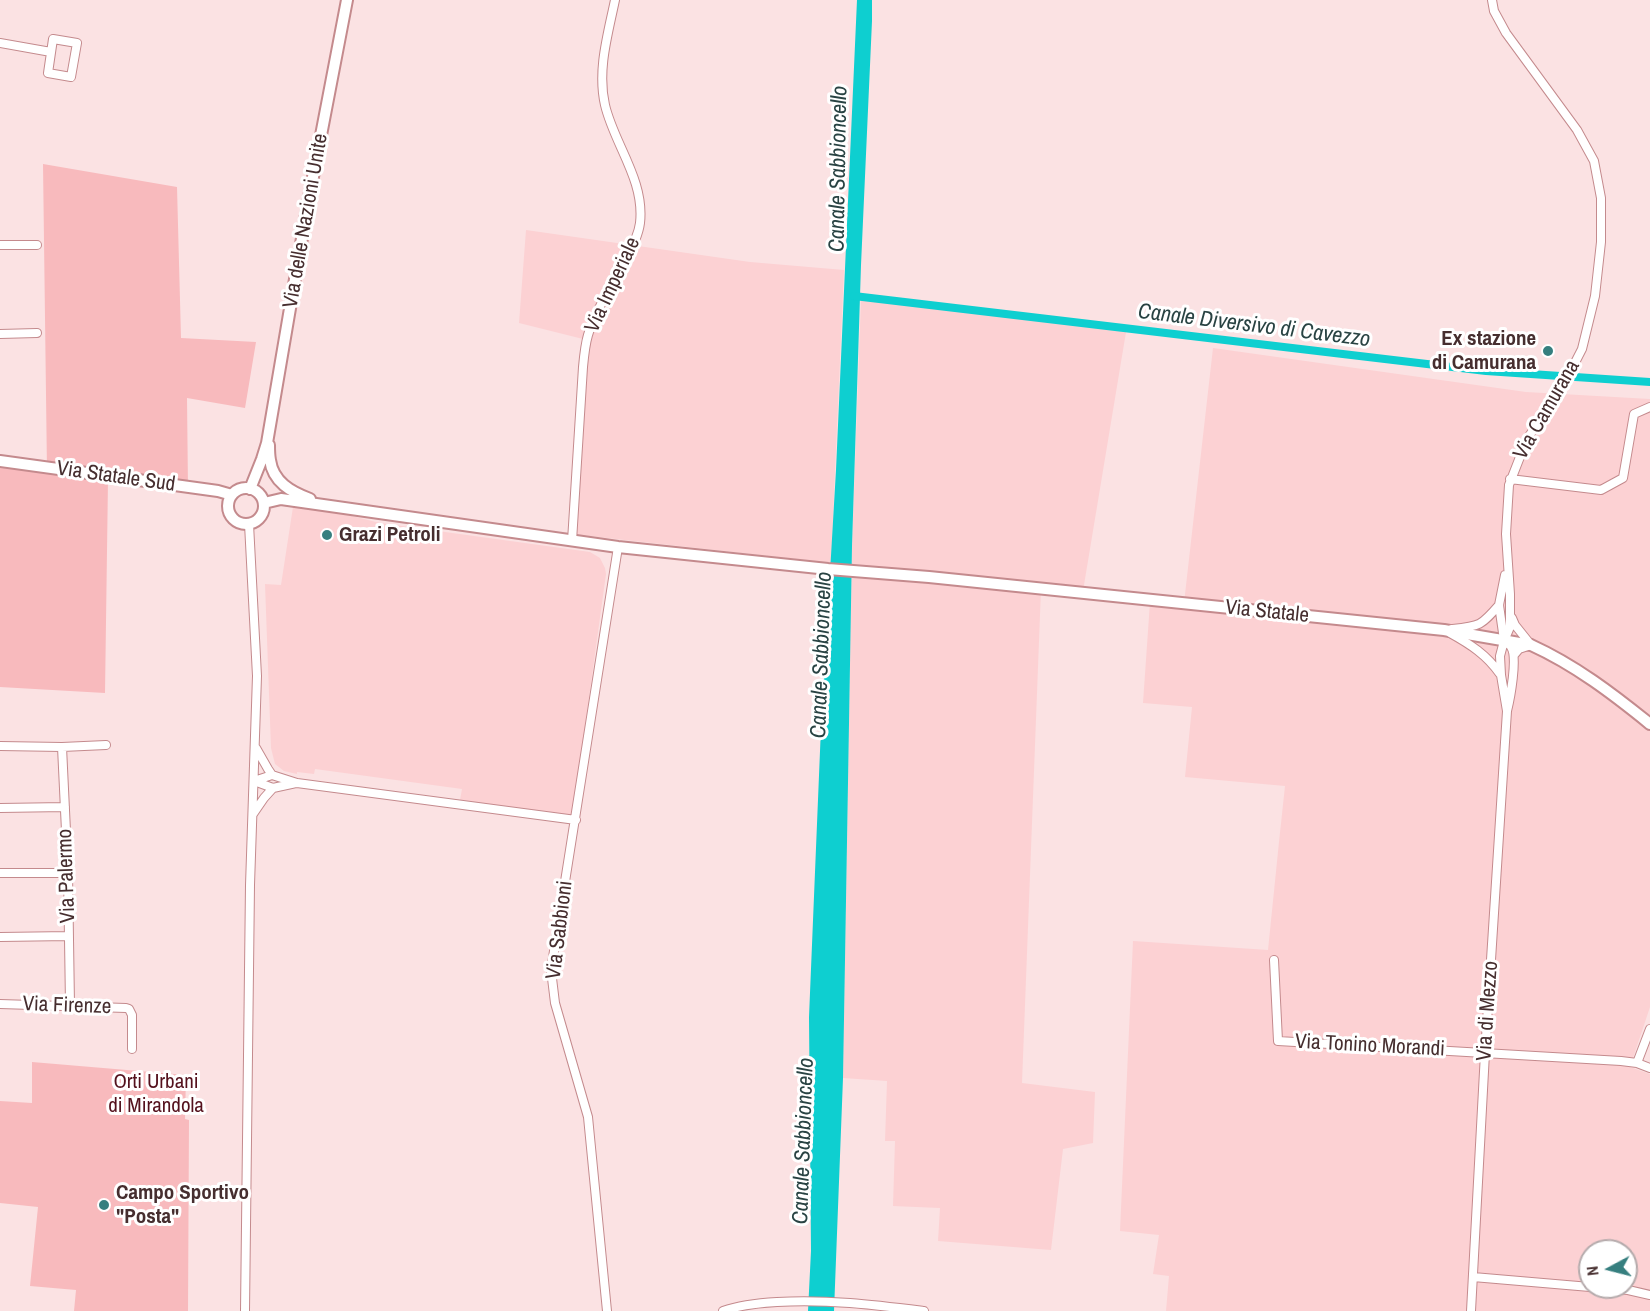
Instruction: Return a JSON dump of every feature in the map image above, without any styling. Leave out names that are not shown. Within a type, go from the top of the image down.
[{"type":"main road","name":"Via delle Nazioni Unite","points":[[250,489],[267,442],[310,194],[347,0]]},
{"type":"main road","name":"Via delle Nazioni Unite","points":[[267,442],[270,446],[269,459],[279,481],[297,494],[332,506]]},
{"type":"main road","name":"Via Statale Sud","points":[[0,461],[218,491],[232,495]]},
{"type":"main road","points":[[242,489],[250,489],[259,493],[264,508],[261,517],[249,525],[239,523],[232,518],[228,504],[232,495],[242,489]]},
{"type":"main road","points":[[264,503],[281,499],[332,506]]},
{"type":"main road","name":"Via Statale","points":[[332,506],[618,547],[1444,630],[1532,645],[1564,662],[1608,691],[1650,724]]},
{"type":"street","name":"Via Imperiale","points":[[572,541],[585,347],[596,315],[634,244],[640,224],[637,189],[606,107],[603,91],[604,62],[615,0]]},
{"type":"street","name":"Via Camurana","points":[[1492,0],[1494,11],[1506,33],[1577,130],[1594,161],[1601,198],[1601,242],[1595,296],[1582,349],[1562,388],[1527,439],[1510,478],[1506,534],[1510,627],[1504,641]]},
{"type":"street","points":[[53,39],[77,43],[71,77],[48,73],[51,52],[53,39]]},
{"type":"street","points":[[0,43],[51,52]]},
{"type":"street","points":[[0,246],[37,245]]},
{"type":"street","points":[[0,334],[37,333]]},
{"type":"street","points":[[1510,478],[1601,490],[1623,478],[1634,414],[1650,407]]},
{"type":"street","points":[[245,1311],[250,885],[257,676],[249,525]]},
{"type":"street","name":"Via Sabbioni","points":[[607,1311],[588,1117],[556,1009],[552,980],[553,958],[618,547]]},
{"type":"street","name":"Via Camurana","points":[[1504,641],[1499,605],[1507,566]]},
{"type":"street","points":[[1444,630],[1473,627],[1485,621],[1499,605]]},
{"type":"street","points":[[1510,610],[1515,625],[1532,645],[1519,649],[1514,656]]},
{"type":"street","points":[[1444,630],[1479,651],[1501,675]]},
{"type":"street","points":[[1504,641],[1512,647],[1514,656],[1512,688],[1507,711],[1500,656],[1504,641]]},
{"type":"street","name":"Via di Mezzo","points":[[1471,1311],[1507,711]]},
{"type":"street","points":[[0,746],[106,745]]},
{"type":"street","points":[[255,746],[272,774],[297,783],[576,820]]},
{"type":"street","name":"Via Palermo","points":[[63,747],[70,1005]]},
{"type":"street","points":[[254,781],[272,774]]},
{"type":"street","points":[[254,781],[273,788],[297,783]]},
{"type":"street","points":[[253,816],[273,788]]},
{"type":"street","points":[[0,808],[65,807]]},
{"type":"street","points":[[0,873],[68,873]]},
{"type":"street","points":[[0,937],[69,936]]},
{"type":"street","name":"Via Tonino Morandi","points":[[1274,960],[1278,1041],[1621,1061],[1637,1063],[1650,1068]]},
{"type":"street","name":"Via Firenze","points":[[0,1004],[129,1009],[132,1015],[132,1049]]},
{"type":"street","points":[[1637,1063],[1650,1029]]},
{"type":"street","points":[[1473,1277],[1578,1286]]},
{"type":"street","points":[[723,1311],[753,1304],[805,1300],[836,1301],[924,1311]]},
{"type":"shaded area","points":[[526,230],[750,262],[844,270],[831,563],[571,534],[587,340],[519,323]]},
{"type":"shaded area","points":[[861,299],[1127,326],[1083,591],[1041,589],[1022,1083],[1095,1092],[1093,1143],[1063,1149],[1051,1250],[938,1241],[940,1208],[893,1206],[895,1141],[885,1141],[887,1081],[843,1078],[852,546]]},
{"type":"shaded area","points":[[1213,348],[1526,392],[1650,399],[1650,1007],[1630,1067],[1650,1074],[1650,1311],[1166,1311],[1169,1276],[1153,1274],[1159,1235],[1120,1231],[1133,941],[1268,950],[1285,786],[1185,777],[1192,707],[1143,703],[1150,602],[1184,603]]},
{"type":"shaded area","points":[[293,507],[344,514],[380,523],[590,552],[600,558],[606,574],[573,814],[460,800],[462,789],[315,769],[314,774],[297,772],[297,774],[284,771],[275,764],[271,748],[265,584],[281,585]]},
{"type":"green space","points":[[43,164],[177,187],[181,338],[256,342],[245,408],[187,398],[188,489],[108,480],[105,693],[0,687],[0,466],[47,471]]},
{"type":"green space","name":"Campo Sportivo \"Posta\"","points":[[32,1062],[186,1075],[185,1119],[189,1120],[188,1311],[74,1311],[76,1290],[30,1286],[38,1207],[0,1203],[0,1101],[32,1103]]},
{"type":"water","points":[[857,0],[872,0],[872,21],[852,546],[843,1078],[834,1311],[808,1311],[811,1251],[809,1017]]},
{"type":"waterway","name":"Canale Diversivo di Cavezzo","points":[[854,296],[1486,371],[1650,382]]},
{"type":"place","name":"Ex stazione di Camurana","points":[[1548,351]]},
{"type":"place","name":"Grazi Petroli","points":[[327,535]]},
{"type":"place","name":"Campo Sportivo \"Posta\"","points":[[104,1205]]},
{"type":"water label","name":"Canale Sabbioncello","points":[[839,169]]},
{"type":"water label","name":"Canale Sabbioncello","points":[[822,655]]},
{"type":"water label","name":"Canale Sabbioncello","points":[[804,1141]]},
{"type":"park label","name":"Orti Urbani di Mirandola","points":[[156,1094]]}]
